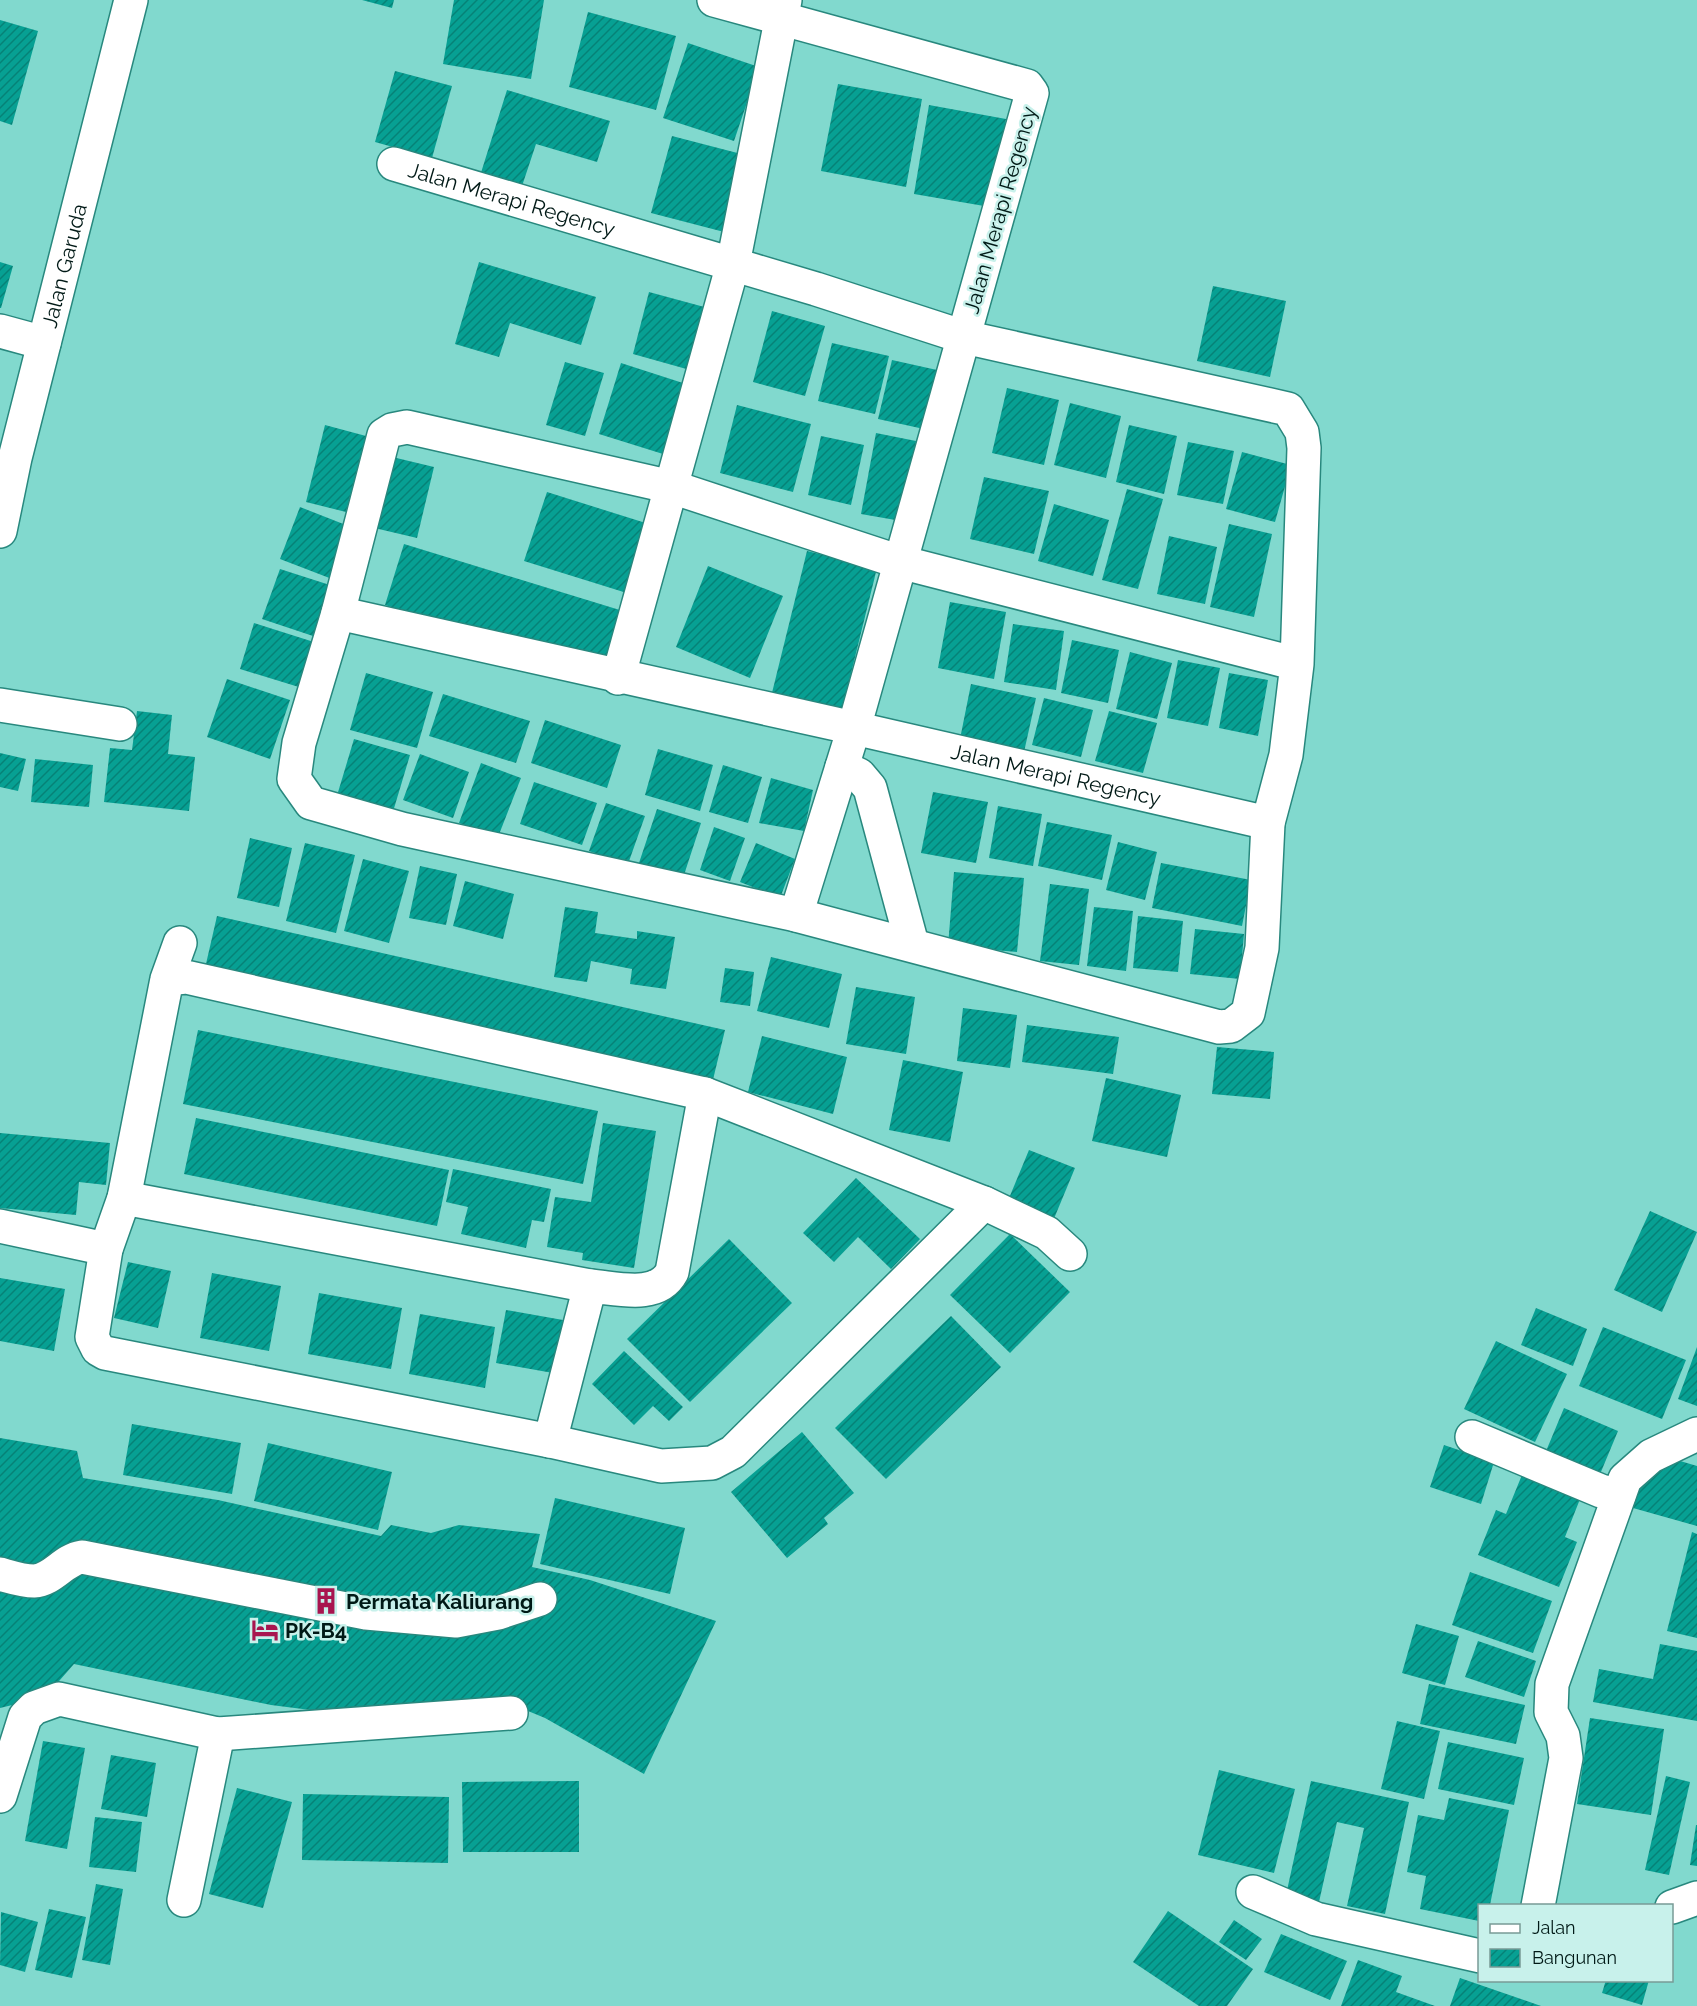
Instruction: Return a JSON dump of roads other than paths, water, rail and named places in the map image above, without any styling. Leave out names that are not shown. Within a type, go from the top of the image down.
[{"type":"street","name":"Jalan Garuda","points":[[0,531],[44,343],[131,0]]},
{"type":"street","name":"Jalan Merapi Regency","points":[[394,164],[733,264],[964,337],[1288,410],[1302,432],[1304,448],[1297,664],[1286,755],[1268,823],[854,728],[900,562],[964,337],[1032,98],[1029,88],[784,9],[714,0]]},
{"type":"street","points":[[618,678],[733,264],[784,9]]},
{"type":"street","points":[[0,331],[44,343]]},
{"type":"street","points":[[1268,823],[1262,948],[1248,1013],[1231,1026],[1219,1027],[796,915],[402,829],[311,803],[294,779],[299,743],[338,613],[384,435],[392,430],[407,428],[672,487],[900,562],[1297,664]]},
{"type":"street","points":[[338,613],[618,678],[854,728],[796,915]]},
{"type":"street","points":[[0,705],[120,724]]},
{"type":"street","points":[[842,768],[859,775],[870,788],[912,944]]},
{"type":"street","points":[[180,943],[167,979],[124,1198],[106,1249],[92,1337],[98,1349],[105,1353],[550,1441],[661,1466],[712,1463],[734,1452],[984,1203]]},
{"type":"street","points":[[167,979],[177,976],[194,978],[705,1094],[984,1203],[1047,1233],[1070,1254]]},
{"type":"street","points":[[124,1198],[590,1286],[649,1290],[667,1282],[672,1272],[705,1094]]},
{"type":"street","points":[[0,1226],[106,1249]]},
{"type":"street","points":[[550,1441],[590,1286]]},
{"type":"street","points":[[1538,1904],[1566,1758],[1563,1736],[1551,1712],[1552,1684],[1625,1479],[1644,1461],[1697,1434]]},
{"type":"street","points":[[1472,1437],[1593,1487],[1619,1495]]},
{"type":"street","points":[[0,1574],[32,1581],[39,1580],[47,1578],[68,1561],[82,1557],[355,1611],[456,1621],[498,1613],[540,1599]]},
{"type":"street","points":[[0,1796],[25,1717],[48,1701],[59,1699],[218,1734],[511,1713]]},
{"type":"street","points":[[184,1900],[218,1734]]},
{"type":"street","points":[[1252,1892],[1316,1919],[1478,1956]]},
{"type":"street","points":[[1673,1906],[1697,1898]]},
{"type":"place","name":"Permata Kaliurang","points":[[326,1601]]},
{"type":"place","name":"PK-B4","points":[[265,1630]]}]
